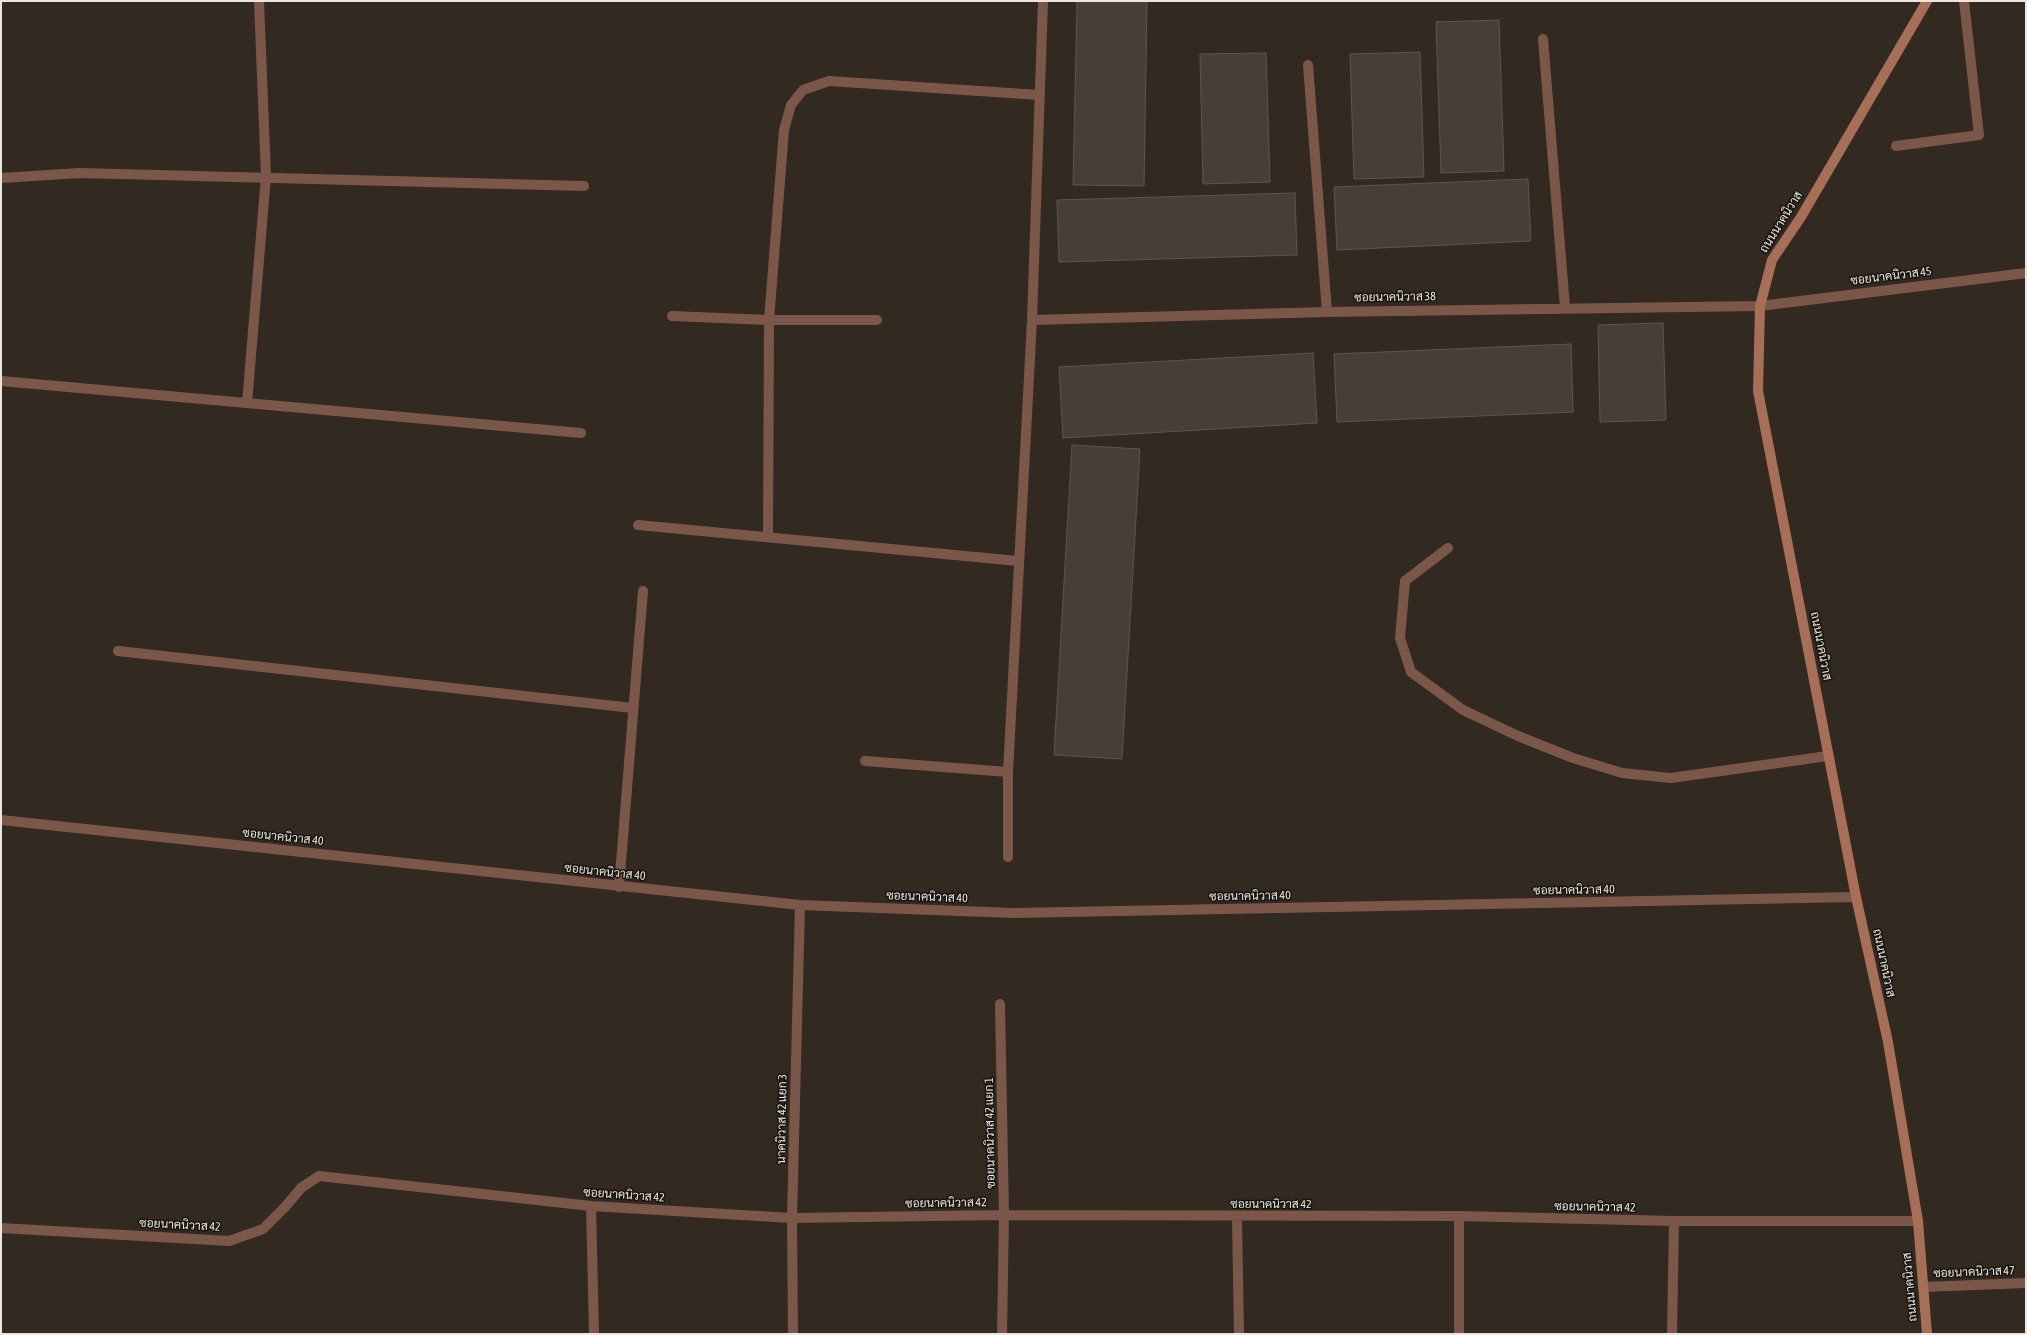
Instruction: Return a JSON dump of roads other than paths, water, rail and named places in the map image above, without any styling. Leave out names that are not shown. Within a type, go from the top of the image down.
[{"type":"main road","name":"ถนนนาคนิวาส","points":[[1927,1],[1801,217],[1772,260],[1760,306],[1758,391],[1856,897],[1888,1042],[1918,1222],[1927,1334]]},
{"type":"street","points":[[247,403],[266,176],[259,1]]},
{"type":"street","points":[[1008,857],[1008,772],[1018,561],[1032,320],[1038,95],[1043,1]]},
{"type":"street","points":[[1896,146],[1979,135],[1964,1]]},
{"type":"street","points":[[1543,39],[1565,307]]},
{"type":"street","points":[[1308,65],[1327,312]]},
{"type":"street","points":[[768,536],[769,320],[784,130],[791,105],[803,90],[829,81],[1038,95]]},
{"type":"street","points":[[1,178],[80,173],[266,176],[584,186]]},
{"type":"street","name":"ซอยนาคนิวาส 45","points":[[1760,306],[2026,273]]},
{"type":"street","name":"ซอยนาคนิวาส 38","points":[[1032,320],[1565,307],[1760,306]]},
{"type":"street","points":[[672,316],[769,320],[877,320]]},
{"type":"street","points":[[1,381],[581,433]]},
{"type":"street","points":[[638,525],[768,536],[1018,561]]},
{"type":"street","points":[[1448,548],[1405,581],[1400,638],[1411,672],[1463,710],[1518,736],[1573,758],[1622,773],[1671,778],[1828,756]]},
{"type":"street","points":[[619,886],[643,591]]},
{"type":"street","points":[[118,651],[633,708]]},
{"type":"street","points":[[865,761],[1008,772]]},
{"type":"street","name":"ซอยนาคนิวาส 40","points":[[1,820],[800,905],[1014,914],[1856,897]]},
{"type":"street","name":"นาคนิวาส 42 แยก 3","points":[[793,1334],[792,1218],[800,905]]},
{"type":"street","name":"ซอยนาคนิวาส 42 แยก 1","points":[[1000,1004],[1004,1215],[1002,1334]]},
{"type":"street","name":"ซอยนาคนิวาส 42","points":[[1,1228],[229,1241],[263,1228],[286,1207],[301,1188],[319,1176],[591,1206],[792,1218],[1004,1215],[1237,1217],[1459,1216],[1674,1222],[1918,1222]]},
{"type":"street","points":[[591,1206],[594,1334]]},
{"type":"street","points":[[1459,1216],[1459,1334]]},
{"type":"street","points":[[1237,1217],[1239,1334]]},
{"type":"street","points":[[1672,1334],[1674,1222]]},
{"type":"street","name":"ซอยนาคนิวาส 47","points":[[1923,1287],[2026,1283]]}]
